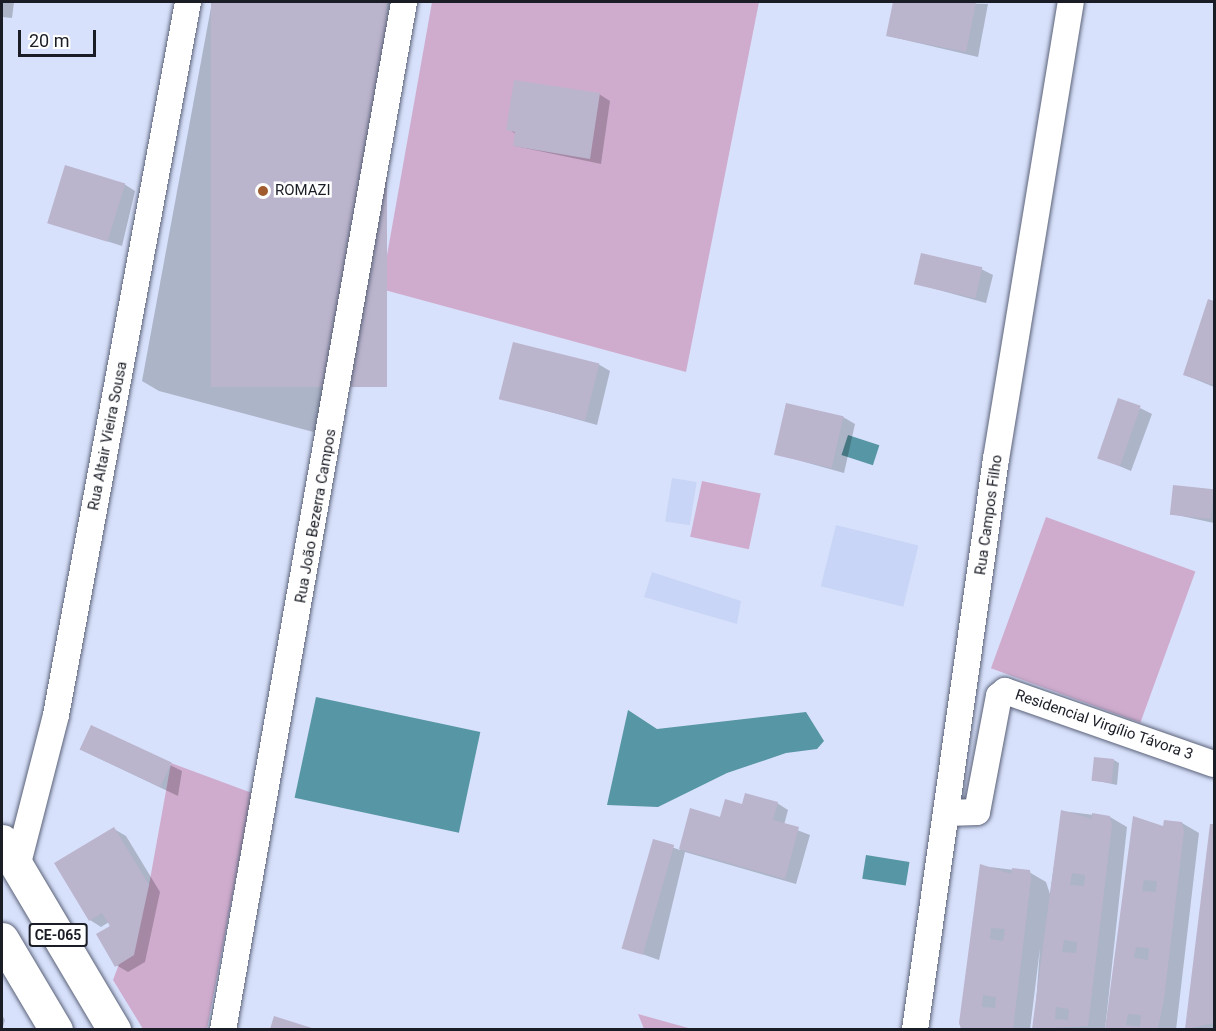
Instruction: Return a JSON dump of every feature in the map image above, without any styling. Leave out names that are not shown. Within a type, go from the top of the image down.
[{"type":"main road","name":"CE-065","points":[[9,854],[114,1029]]},
{"type":"main road","name":"CE-065","points":[[2,939],[56,1029]]},
{"type":"street","name":"Rua Altair Vieira Sousa","points":[[9,854],[56,715],[188,2]]},
{"type":"street","name":"Rua João Bezerra Campos","points":[[223,1029],[404,2]]},
{"type":"street","name":"Rua Campos Filho","points":[[915,1029],[996,459],[1071,2]]},
{"type":"street","name":"Residencial Virgílio Távora 3","points":[[947,813],[977,812],[999,696],[1005,691],[1215,764]]},
{"type":"shaded area","points":[[432,2],[759,2],[686,372],[381,289]]},
{"type":"shaded area","points":[[848,435],[879,445],[873,465],[842,455]]},
{"type":"shaded area","points":[[672,478],[697,482],[690,525],[665,521]]},
{"type":"shaded area","points":[[702,481],[761,493],[749,549],[690,537]]},
{"type":"shaded area","points":[[1046,517],[1195,571],[1140,723],[991,668]]},
{"type":"shaded area","points":[[836,525],[918,546],[903,607],[821,586]]},
{"type":"shaded area","points":[[652,572],[741,601],[737,624],[644,597]]},
{"type":"shaded area","points":[[316,697],[480,732],[459,833],[295,798]]},
{"type":"shaded area","points":[[628,710],[657,729],[806,712],[824,741],[817,749],[786,753],[727,773],[658,807],[607,805]]},
{"type":"shaded area","points":[[171,763],[252,793],[207,1029],[143,1029],[113,980],[149,885]]},
{"type":"shaded area","points":[[866,855],[909,862],[906,886],[862,879]]},
{"type":"shaded area","points":[[638,1014],[692,1029],[644,1029]]},
{"type":"building","name":"ROMAZI","points":[[211,2],[387,2],[387,387],[211,387]]},
{"type":"building","points":[[893,2],[976,2],[966,52],[886,36]]},
{"type":"building","points":[[514,80],[600,93],[590,159],[513,146],[515,132],[506,130]]},
{"type":"building","points":[[65,165],[125,183],[107,242],[47,223]]},
{"type":"building","points":[[921,253],[982,267],[975,298],[914,284]]},
{"type":"building","points":[[1208,299],[1214,301],[1214,385],[1183,375]]},
{"type":"building","points":[[513,342],[599,364],[585,421],[499,399]]},
{"type":"building","points":[[1118,398],[1141,406],[1120,466],[1097,459]]},
{"type":"building","points":[[786,403],[843,416],[832,468],[774,455]]},
{"type":"building","points":[[1173,485],[1214,489],[1211,519],[1170,515]]},
{"type":"building","points":[[91,725],[172,763],[160,787],[80,749]]},
{"type":"building","points":[[1094,757],[1114,759],[1111,783],[1091,781]]},
{"type":"building","points":[[745,793],[778,802],[773,820],[799,827],[785,879],[679,849],[690,808],[720,817],[725,799],[742,804]]},
{"type":"building","points":[[1061,810],[1092,819],[1092,813],[1110,816],[1112,825],[1088,1026],[1032,1029]],"holes":[[[1072,873],[1085,875],[1084,886],[1070,885]],[[1064,940],[1077,942],[1076,953],[1062,952]],[[1056,1007],[1069,1009],[1068,1020],[1055,1019]]]},
{"type":"building","points":[[1133,816],[1163,826],[1164,820],[1182,822],[1184,831],[1164,999],[1158,1029],[1105,1029]],"holes":[[[1144,880],[1157,881],[1156,892],[1142,891]],[[1136,947],[1149,948],[1148,960],[1134,958]],[[1128,1014],[1141,1015],[1140,1027],[1126,1025]]]},
{"type":"building","points":[[1210,824],[1214,824],[1214,1023],[1185,1029]]},
{"type":"building","points":[[114,827],[149,885],[134,955],[115,967],[96,934],[110,926],[102,913],[89,921],[54,863]]},
{"type":"building","points":[[653,839],[674,845],[643,955],[622,949]]},
{"type":"building","points":[[980,864],[1011,874],[1012,868],[1030,870],[1031,879],[1013,1029],[961,1029],[959,1023]],"holes":[[[991,928],[1005,929],[1003,941],[990,939]],[[983,995],[996,997],[995,1008],[982,1007]]]},
{"type":"building","points":[[274,1016],[315,1029],[270,1029]]},
{"type":"place","name":"ROMAZI","points":[[263,191]]}]
